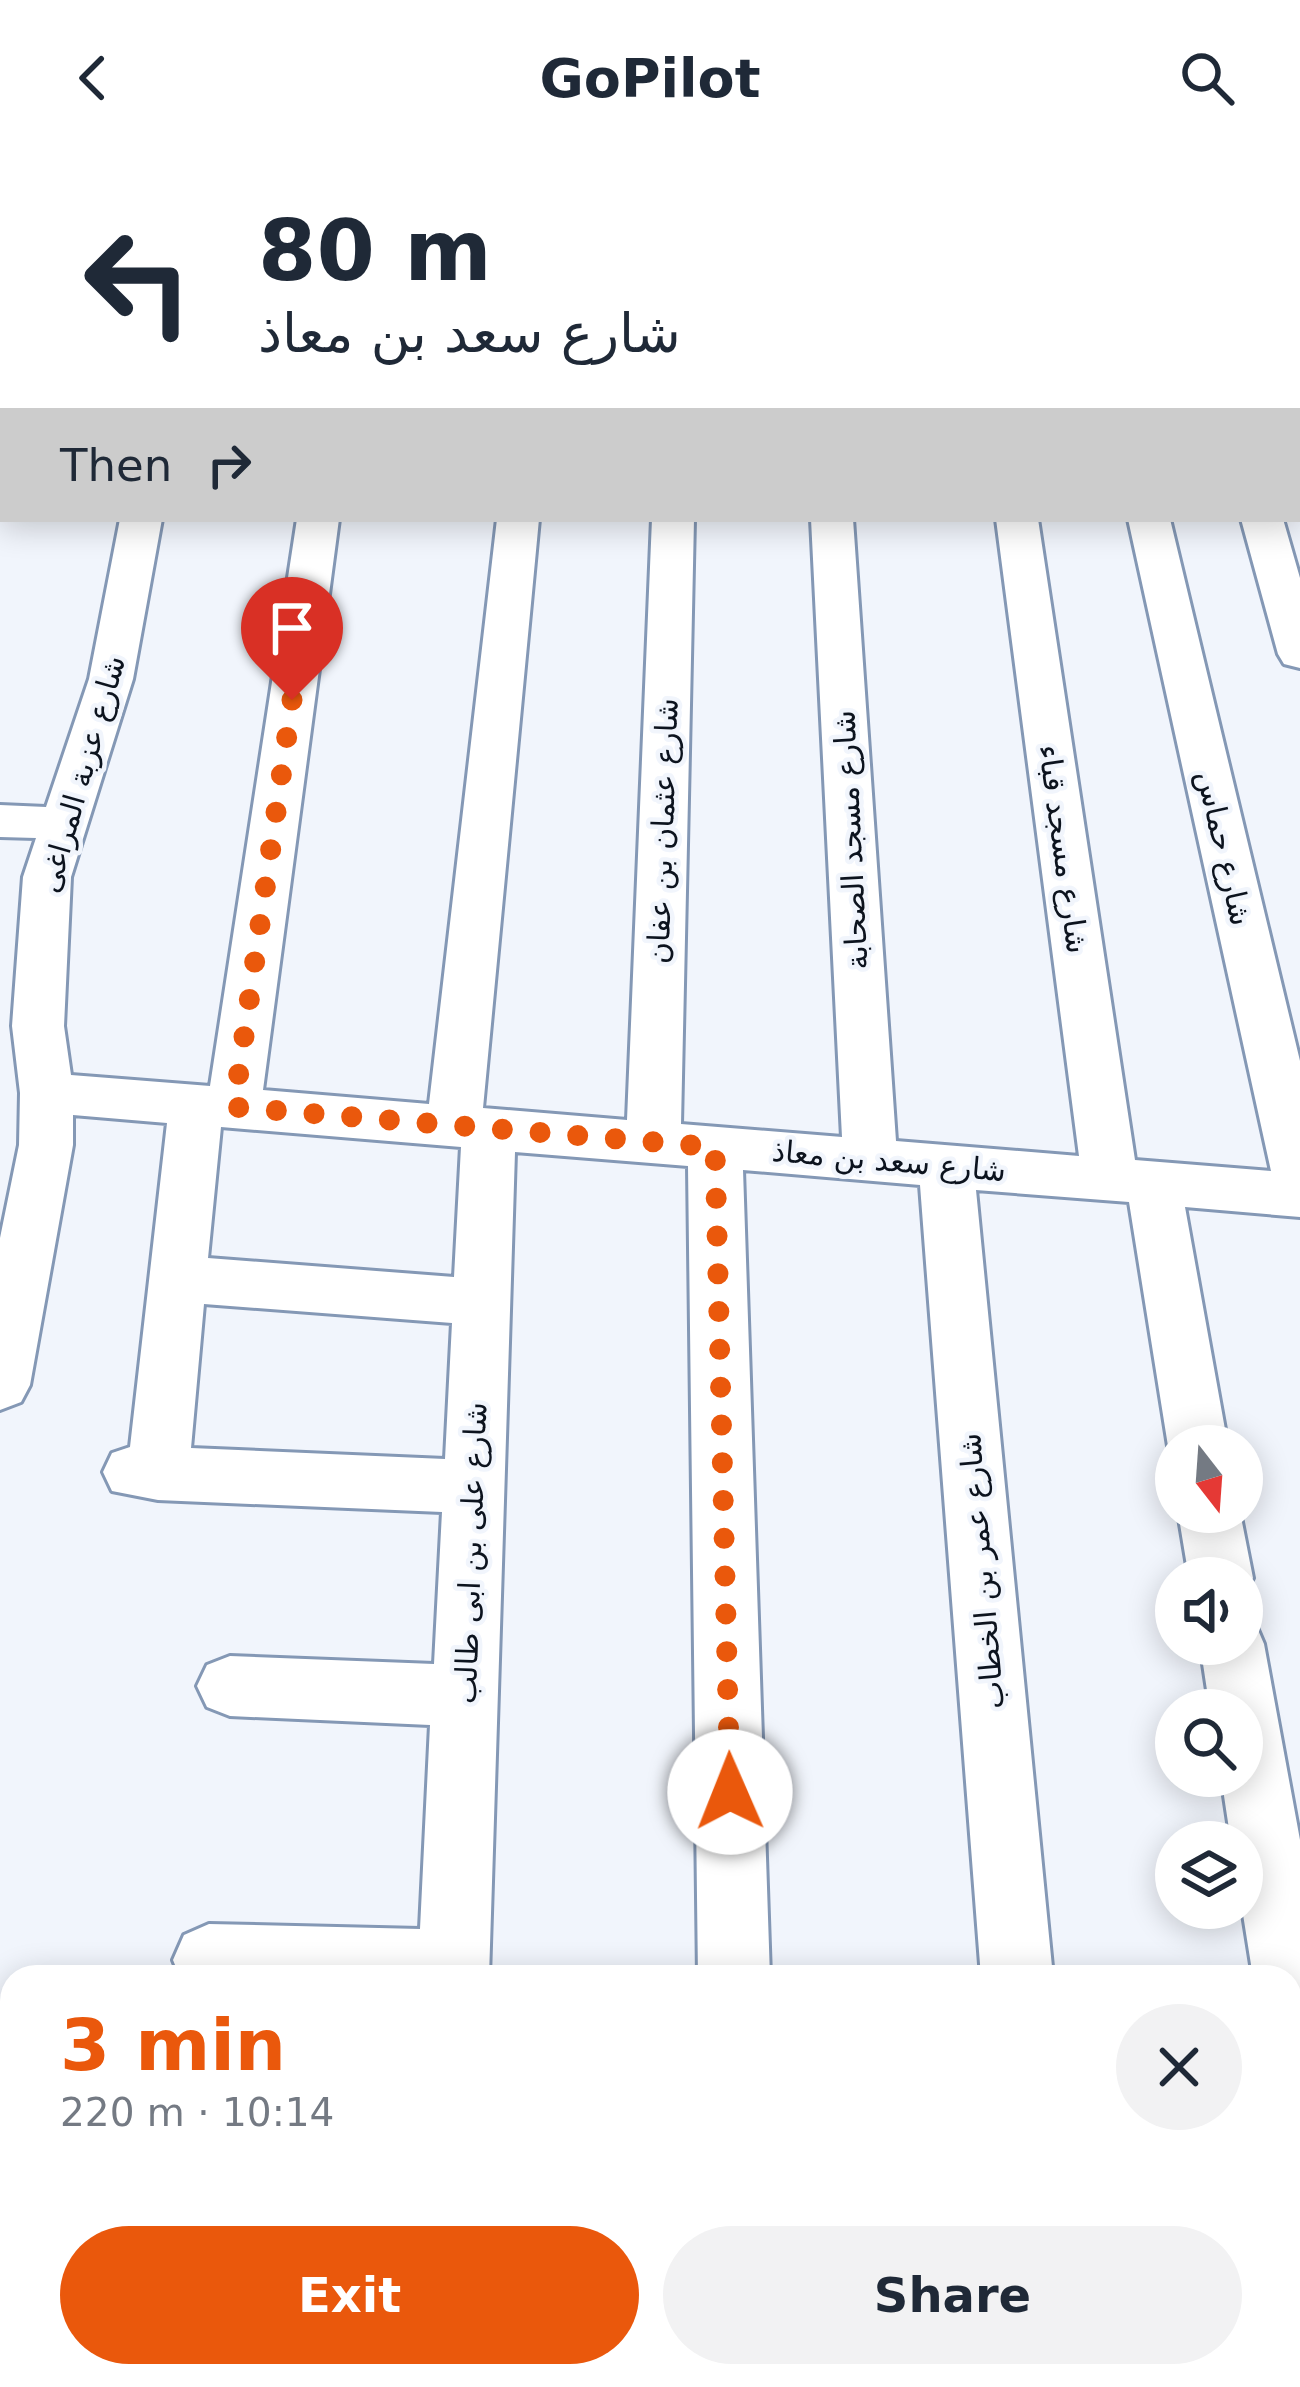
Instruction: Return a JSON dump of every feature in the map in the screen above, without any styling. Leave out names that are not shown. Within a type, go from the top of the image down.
[{"type":"street","name":"شارع عزبة المراغى","points":[[0,1385],[31,1127],[38,1026],[23,877],[64,823],[111,679],[140,522]]},
{"type":"street","points":[[317,522],[146,1473],[473,1487]]},
{"type":"street","name":"شارع على بن ابى طالب","points":[[453,1965],[482,1302],[471,1127],[518,522]]},
{"type":"street","name":"شارع عثمان بن عفان","points":[[653,1142],[673,522]]},
{"type":"street","name":"شارع مسجد الصحابة","points":[[832,522],[870,1160]]},
{"type":"street","name":"شارع مسجد قباء","points":[[1018,522],[1131,1182],[1193,1425]]},
{"type":"street","name":"شارع حماس","points":[[1150,522],[1300,1176]]},
{"type":"street","points":[[1263,522],[1300,654]]},
{"type":"street","points":[[0,820],[64,823]]},
{"type":"street","name":"شارع سعد بن معاذ","points":[[31,1127],[215,1105],[1300,1195]]},
{"type":"street","points":[[715,1147],[734,1965]]},
{"type":"street","name":"شارع عمر بن الخطاب","points":[[946,1166],[1016,1965]]},
{"type":"street","points":[[178,1279],[482,1302]]},
{"type":"street","points":[[1236,1665],[1288,1965]]},
{"type":"street","points":[[230,1686],[465,1696]]},
{"type":"street","points":[[209,1960],[320,1965]]},
{"type":"route","points":[[292,700],[234,1107],[715,1147],[730,1792]]}]
